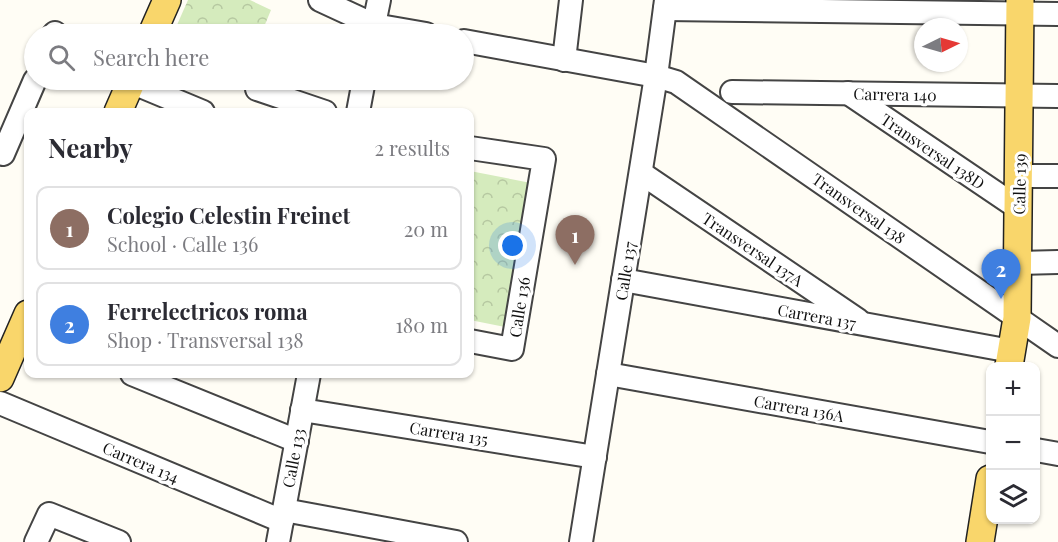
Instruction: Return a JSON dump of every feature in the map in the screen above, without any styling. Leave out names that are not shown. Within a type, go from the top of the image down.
[{"type":"main road","points":[[156,24],[167,0]]},
{"type":"main road","name":"Calle 139","points":[[1010,359],[1017,318],[1020,7]]},
{"type":"main road","points":[[120,108],[128,90]]},
{"type":"main road","points":[[0,378],[18,333]]},
{"type":"main road","points":[[980,542],[986,504]]},
{"type":"street","points":[[320,0],[362,24]]},
{"type":"street","points":[[374,24],[379,0]]},
{"type":"street","points":[[564,60],[571,0]]},
{"type":"street","points":[[665,4],[1020,7],[1058,14]]},
{"type":"street","name":"Calle 137","points":[[581,542],[656,76],[665,4]]},
{"type":"street","points":[[474,43],[656,76]]},
{"type":"street","name":"Transversal 138","points":[[656,76],[684,86],[1058,346]]},
{"type":"street","points":[[1,156],[31,90]]},
{"type":"street","points":[[152,90],[193,108]]},
{"type":"street","points":[[260,90],[313,108]]},
{"type":"street","points":[[359,108],[362,90]]},
{"type":"street","name":"Carrera 140","points":[[732,92],[1058,96]]},
{"type":"street","name":"Transversal 138D","points":[[848,93],[1018,208]]},
{"type":"street","name":"Calle 136","points":[[474,149],[543,159],[512,349],[474,342]]},
{"type":"street","name":"Transversal 137A","points":[[640,173],[865,324]]},
{"type":"street","points":[[1019,176],[1058,176]]},
{"type":"street","points":[[1018,263],[1058,262]]},
{"type":"street","name":"Carrera 137","points":[[623,280],[865,324],[1010,359]]},
{"type":"street","name":"Carrera 136A","points":[[608,374],[986,441]]},
{"type":"street","points":[[142,378],[297,441]]},
{"type":"street","name":"Calle 133","points":[[281,524],[308,378]]},
{"type":"street","name":"Carrera 134","points":[[0,403],[281,524],[456,542]]},
{"type":"street","name":"Carrera 135","points":[[302,410],[595,457]]},
{"type":"street","points":[[1040,451],[1058,454]]},
{"type":"street","points":[[36,542],[49,514],[119,542]]},
{"type":"green space","points":[[188,0],[250,0],[271,10],[265,24],[177,24]]},
{"type":"green space","points":[[474,172],[531,183],[505,327],[474,321]]},
{"type":"place","name":"Colegio Celestin Freinet","points":[[575,265]]},
{"type":"place","name":"Ferrelectricos roma","points":[[1001,299]]}]
